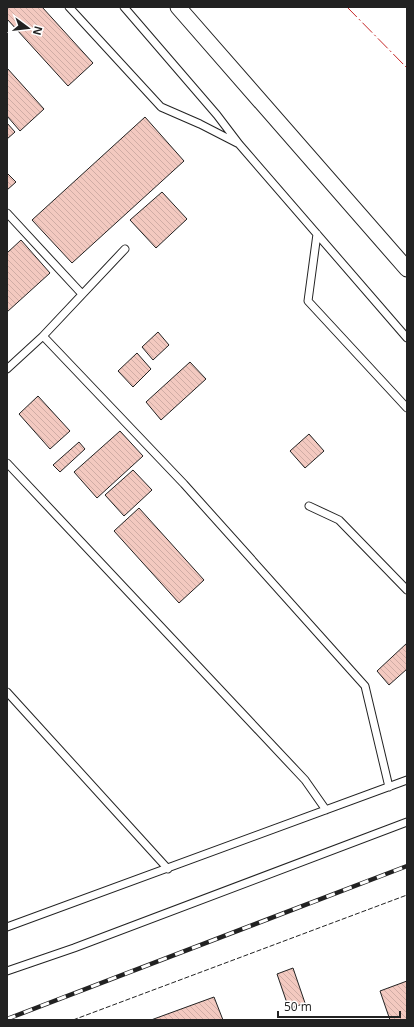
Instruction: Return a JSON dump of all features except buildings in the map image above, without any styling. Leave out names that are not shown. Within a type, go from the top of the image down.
[{"type":"street","points":[[178,7],[407,268]]},
{"type":"lane","points":[[69,7],[161,107],[200,124],[239,144]]},
{"type":"lane","points":[[124,7],[217,115],[239,144],[407,338]]},
{"type":"lane","points":[[7,214],[82,294]]},
{"type":"lane","points":[[317,234],[308,301],[407,408]]},
{"type":"lane","points":[[7,369],[43,336],[125,249]]},
{"type":"lane","points":[[43,336],[184,484],[365,686],[389,787]]},
{"type":"lane","points":[[7,463],[305,780],[326,810]]},
{"type":"lane","points":[[310,506],[339,520],[407,590]]},
{"type":"lane","points":[[7,692],[168,868]]},
{"type":"lane","points":[[7,927],[407,780]]},
{"type":"lane","points":[[7,971],[74,948],[407,822]]},
{"type":"railway","points":[[7,1019],[407,866]]},
{"type":"fence","points":[[73,1020],[407,895]]},
{"type":"power","points":[[347,7],[407,68]]}]
